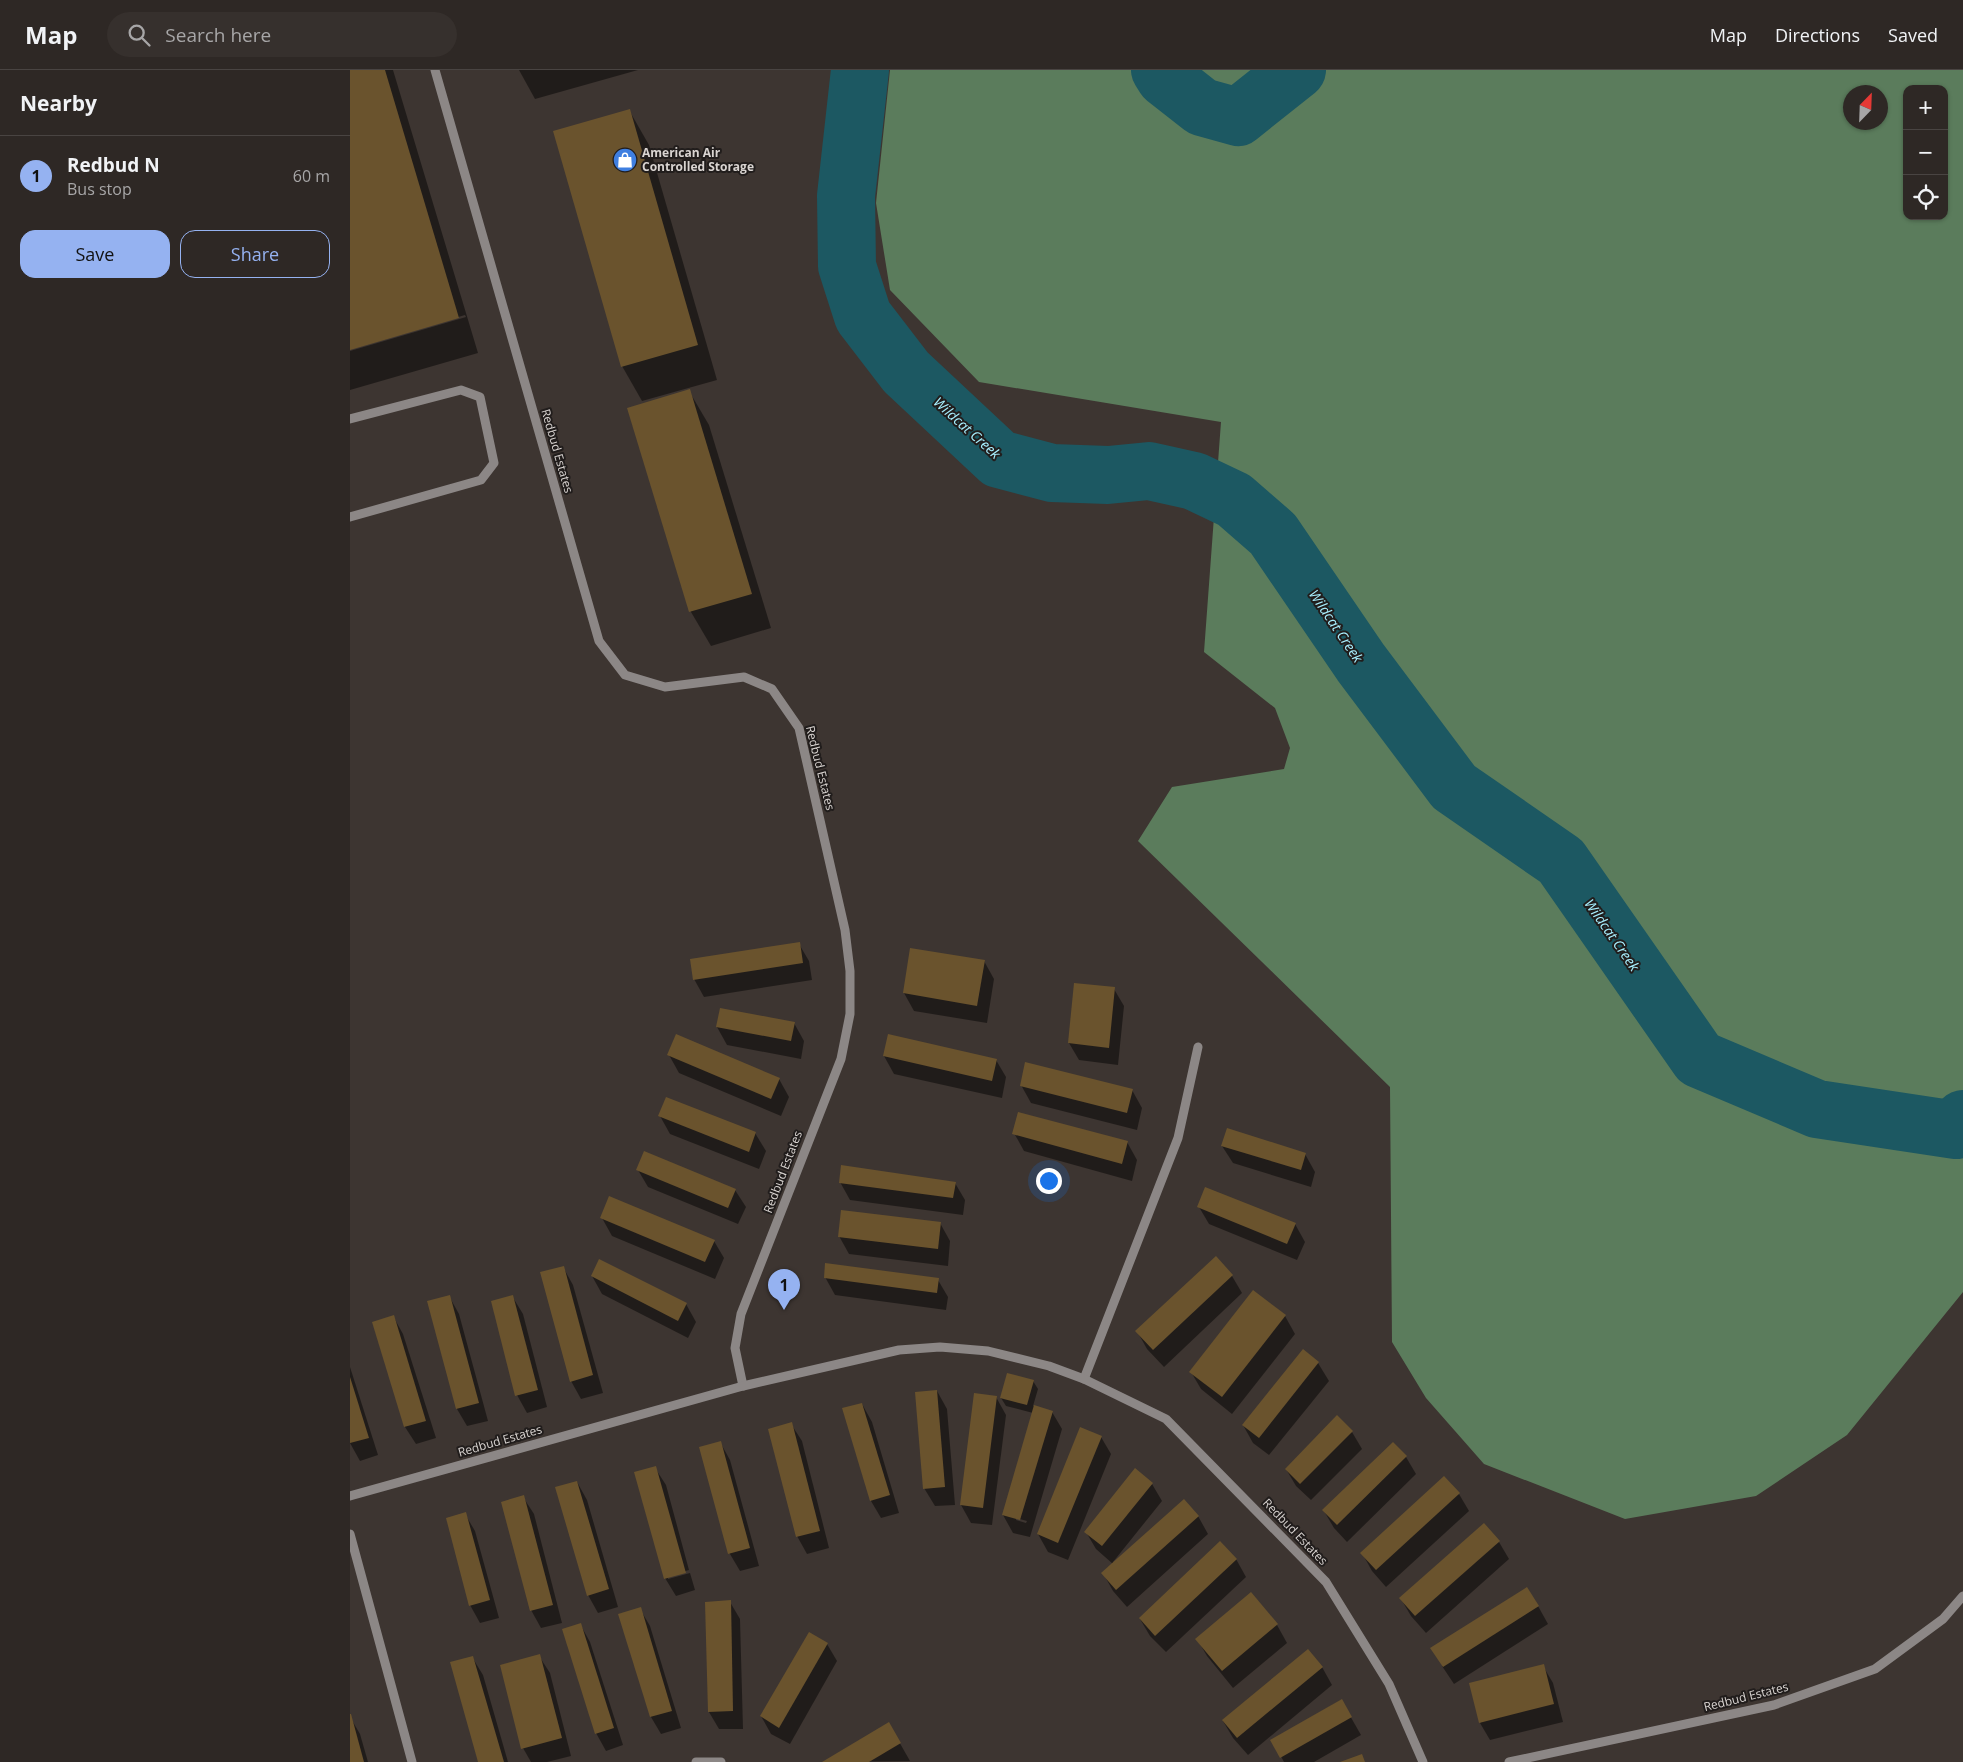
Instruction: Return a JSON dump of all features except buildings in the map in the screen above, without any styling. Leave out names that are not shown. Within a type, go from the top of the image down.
[{"type":"street","name":"Redbud Estates","points":[[434,70],[599,641],[625,675],[665,688],[744,677],[772,689],[799,728],[845,930],[850,970],[850,1014],[841,1059],[741,1314],[735,1348],[743,1386]]},
{"type":"street","points":[[350,420],[460,390],[480,397],[494,463],[481,480],[350,516]]},
{"type":"street","points":[[1084,1379],[1178,1138],[1198,1047]]},
{"type":"street","name":"Redbud Estates","points":[[350,1496],[743,1386],[899,1350],[940,1347],[988,1351],[1049,1366],[1084,1379],[1166,1419],[1326,1582],[1389,1684],[1423,1762]]},
{"type":"street","points":[[350,1534],[412,1762]]},
{"type":"street","name":"Redbud Estates","points":[[1509,1762],[1774,1705],[1875,1669],[1943,1619],[1963,1596]]},
{"type":"street","points":[[696,1762],[721,1762]]},
{"type":"green space","points":[[890,70],[1963,70],[1963,1292],[1847,1435],[1756,1496],[1625,1519],[1484,1464],[1426,1398],[1392,1342],[1390,1087],[1138,841],[1172,787],[1284,769],[1290,748],[1275,708],[1204,652],[1221,422],[979,382],[890,290],[876,203]]},
{"type":"waterway","name":"Wildcat Creek","points":[[860,70],[846,196],[847,266],[863,316],[906,372],[999,459],[1052,473],[1108,475],[1149,471],[1194,481],[1234,500],[1273,534],[1361,663],[1454,787],[1561,861],[1699,1059],[1817,1109],[1956,1130],[1963,1119]]},
{"type":"waterway","name":"Wildcat Creek","points":[[1160,70],[1165,78],[1202,107],[1238,117],[1297,70]]},
{"type":"place","name":"American Air Controlled Storage","points":[[625,160]]},
{"type":"place","name":"Redbud N","points":[[784,1310]]}]
